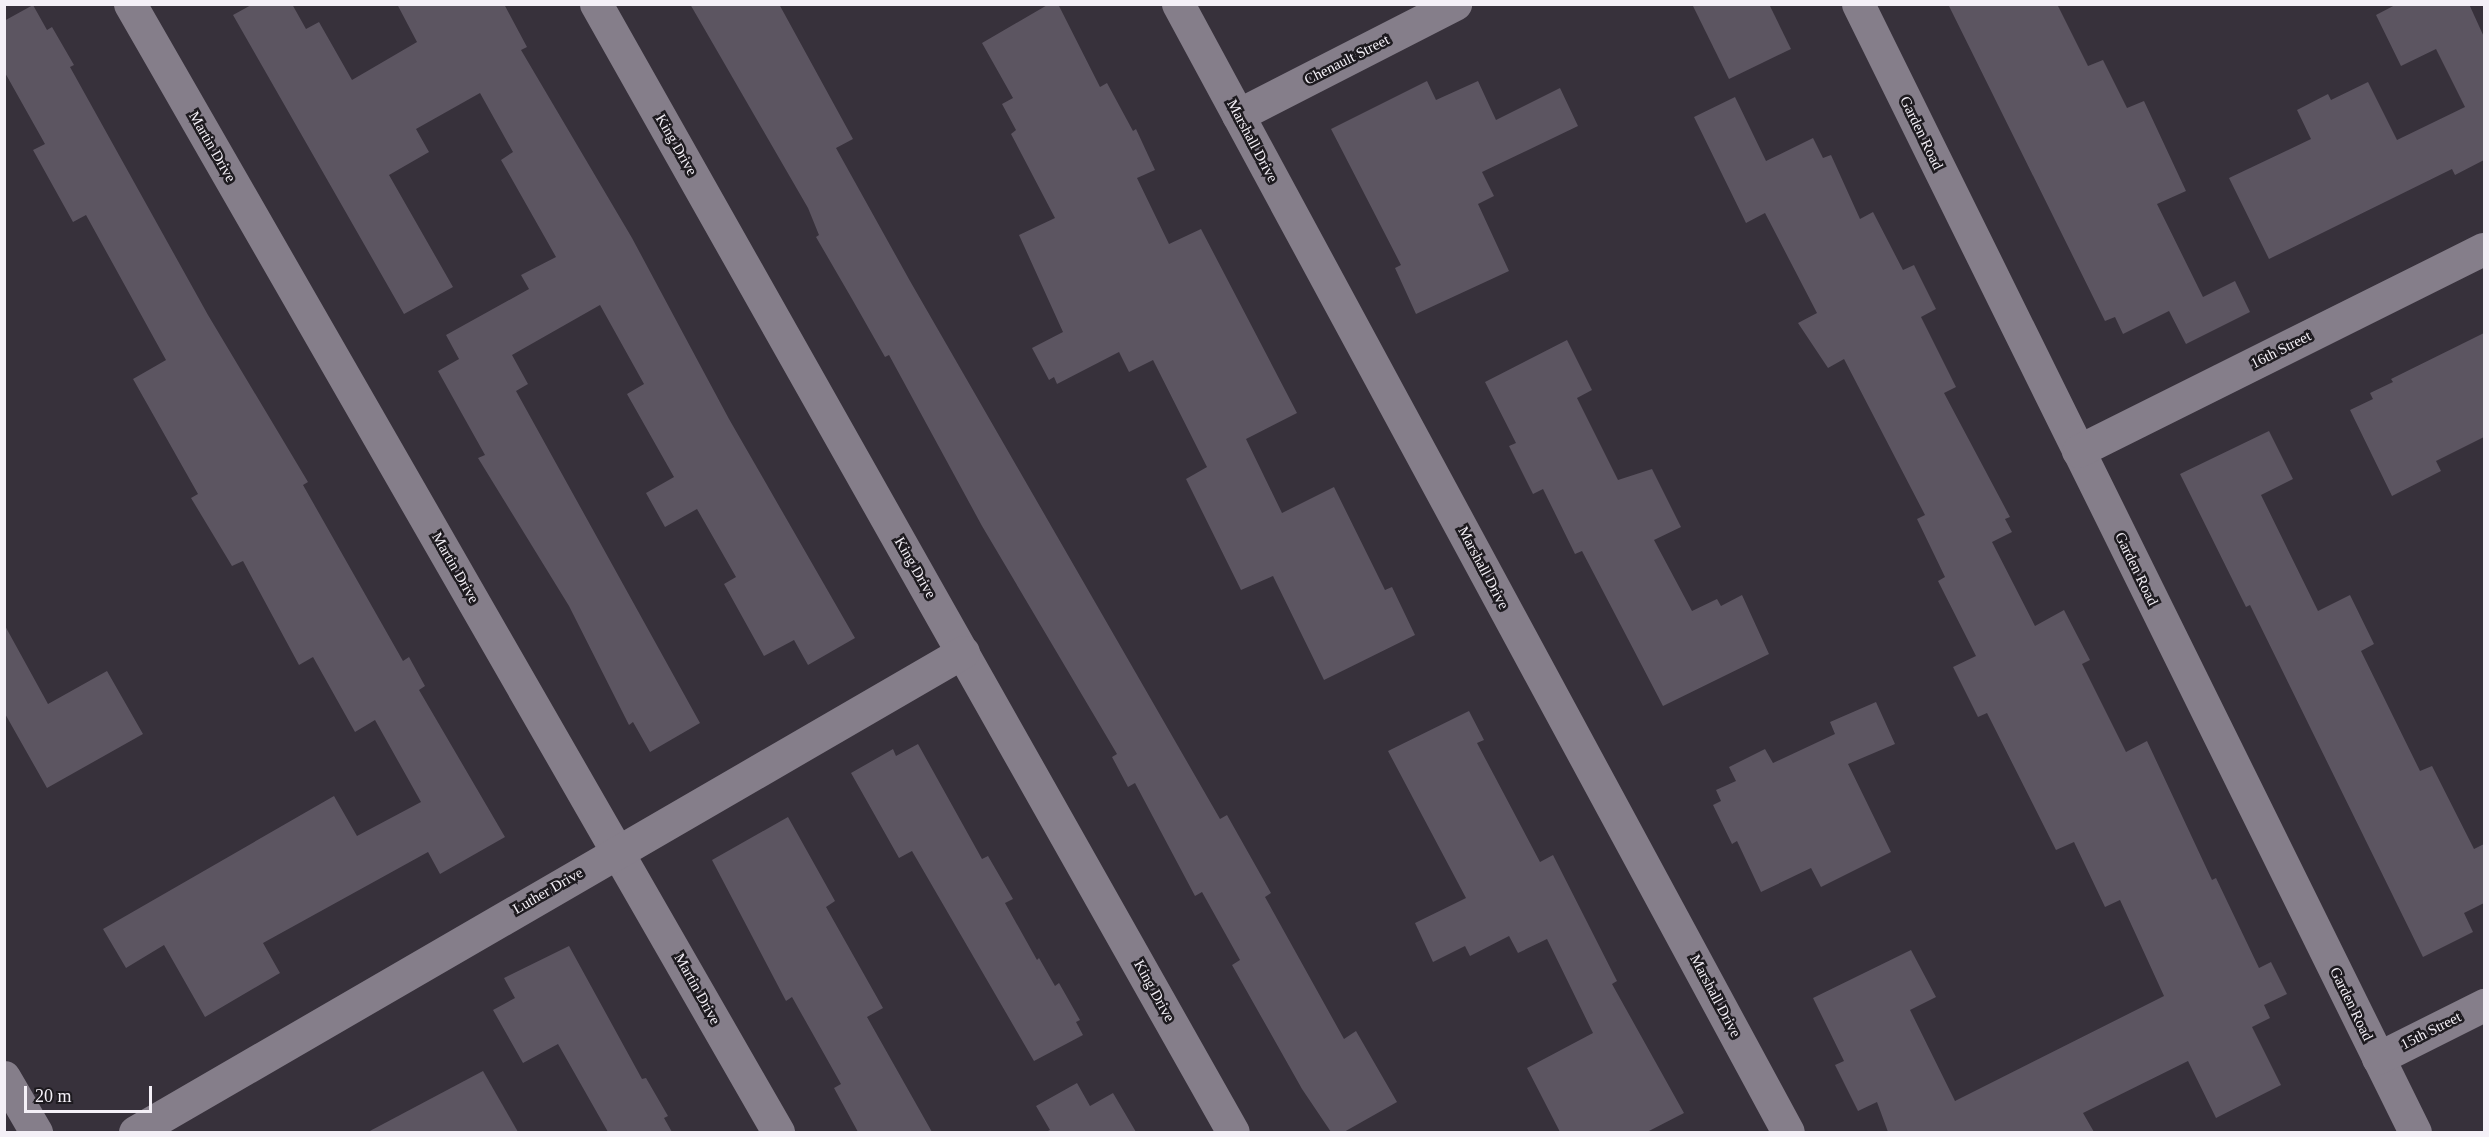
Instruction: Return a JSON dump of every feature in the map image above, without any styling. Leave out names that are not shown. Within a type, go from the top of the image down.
[{"type":"street","name":"Martin Drive","points":[[130,4],[778,1132]]},
{"type":"street","name":"King Drive","points":[[596,4],[1233,1132]]},
{"type":"street","name":"Marshall Drive","points":[[1178,4],[1788,1132]]},
{"type":"street","name":"Chenault Street","points":[[1238,115],[1455,4]]},
{"type":"street","name":"Garden Road","points":[[1858,4],[2415,1132]]},
{"type":"street","name":"16th Street","points":[[2078,452],[2484,249]]},
{"type":"street","name":"Luther Drive","points":[[135,1132],[963,652]]},
{"type":"street","name":"15th Street","points":[[2378,1058],[2484,1005]]},
{"type":"street","points":[[4,1077],[36,1132]]},
{"type":"building","points":[[253,4],[292,4],[306,29],[319,22],[352,80],[417,42],[397,4],[504,4],[527,47],[521,50],[632,238],[729,419],[855,638],[808,665],[794,640],[764,656],[724,584],[736,577],[697,509],[665,527],[646,493],[674,477],[627,394],[644,384],[600,305],[512,355],[528,384],[516,391],[700,723],[650,752],[633,722],[629,725],[569,606],[478,458],[485,455],[438,371],[459,359],[446,335],[529,289],[521,275],[556,257],[501,160],[513,152],[480,93],[416,129],[429,152],[389,175],[453,287],[404,314],[233,15]]},
{"type":"building","points":[[690,4],[779,4],[853,139],[836,148],[910,281],[1220,819],[1227,815],[1271,893],[1265,897],[1344,1039],[1356,1031],[1397,1102],[1344,1132],[1331,1132],[1302,1089],[1232,965],[1240,960],[1202,892],[1195,896],[1135,783],[1128,787],[1112,757],[1117,754],[982,526],[889,355],[885,357],[816,237],[819,235],[808,208]]},
{"type":"building","points":[[1049,4],[1058,4],[1100,87],[1107,83],[1133,131],[1136,129],[1155,170],[1137,178],[1169,244],[1201,229],[1297,413],[1246,439],[1282,513],[1334,487],[1385,590],[1392,587],[1415,635],[1324,680],[1273,576],[1241,590],[1186,479],[1207,467],[1153,360],[1129,372],[1119,352],[1057,384],[1054,377],[1049,380],[1032,348],[1063,332],[1019,235],[1055,218],[1011,134],[1016,130],[1002,104],[1013,98],[982,43]]},
{"type":"building","points":[[1692,4],[1769,4],[1791,49],[1729,79]]},
{"type":"building","points":[[1948,4],[2057,4],[2088,66],[2103,60],[2127,108],[2144,101],[2186,191],[2157,204],[2203,297],[2235,281],[2250,312],[2186,344],[2169,311],[2123,334],[2115,317],[2105,321]]},
{"type":"building","points":[[2397,4],[2469,4],[2484,37],[2484,160],[2455,175],[2452,169],[2269,259],[2229,178],[2311,139],[2297,110],[2328,94],[2331,100],[2368,82],[2397,140],[2465,107],[2436,49],[2401,66],[2376,15]]},
{"type":"building","points":[[33,5],[47,30],[52,27],[74,65],[70,67],[208,315],[308,482],[303,485],[403,661],[409,657],[425,686],[419,690],[505,837],[440,874],[428,852],[263,943],[280,973],[205,1017],[164,945],[126,968],[103,929],[334,796],[357,836],[421,802],[375,720],[355,732],[313,657],[299,665],[243,561],[232,566],[191,498],[198,494],[133,379],[166,360],[86,215],[73,222],[33,150],[45,144],[4,71],[4,21]]},
{"type":"building","points":[[1427,81],[1436,100],[1478,81],[1496,120],[1560,88],[1578,126],[1482,172],[1494,196],[1478,204],[1509,271],[1416,314],[1395,268],[1401,265],[1331,129]]},
{"type":"building","points":[[1735,97],[1766,161],[1813,138],[1823,158],[1831,155],[1860,219],[1873,212],[1903,270],[1914,265],[1936,309],[1921,317],[1956,387],[1944,393],[2010,517],[2005,519],[2012,532],[1992,542],[2035,626],[2064,610],[2090,660],[2082,664],[2126,752],[2147,741],[2212,880],[2216,878],[2259,968],[2271,962],[2287,994],[2264,1005],[2270,1018],[2252,1027],[2281,1085],[2216,1118],[2188,1061],[2083,1113],[2094,1132],[1888,1132],[1877,1102],[1858,1111],[1835,1065],[1844,1061],[1813,998],[1911,950],[1936,997],[1910,1010],[1955,1101],[2164,996],[2120,900],[2105,907],[2074,842],[2056,850],[1987,713],[1978,717],[1953,667],[1976,656],[1938,581],[1945,577],[1917,519],[1925,515],[1844,359],[1828,368],[1798,323],[1817,313],[1765,213],[1746,223],[1694,117]]},
{"type":"building","points":[[2484,333],[2484,437],[2436,461],[2441,471],[2392,496],[2350,410],[2373,399],[2370,393],[2393,382],[2391,379]]},
{"type":"building","points":[[1567,340],[1592,390],[1577,398],[1618,480],[1652,469],[1681,527],[1654,540],[1692,611],[1717,599],[1721,606],[1742,595],[1769,654],[1663,706],[1582,551],[1575,554],[1543,489],[1533,494],[1509,446],[1516,443],[1485,382]]},
{"type":"building","points":[[2269,431],[2293,479],[2261,495],[2318,611],[2350,595],[2374,644],[2361,651],[2420,771],[2432,766],[2474,849],[2484,844],[2484,903],[2464,913],[2473,932],[2423,957],[2250,605],[2246,607],[2180,474]]},
{"type":"building","points":[[4,624],[48,704],[107,671],[143,734],[47,788],[4,712]]},
{"type":"building","points":[[1876,702],[1895,744],[1848,764],[1891,852],[1821,887],[1811,868],[1761,892],[1737,841],[1732,844],[1713,805],[1721,801],[1716,790],[1736,781],[1729,767],[1765,749],[1773,763],[1835,734],[1830,722]]},
{"type":"building","points":[[1469,711],[1484,740],[1477,743],[1540,862],[1553,855],[1617,981],[1612,984],[1684,1113],[1647,1132],[1560,1132],[1527,1068],[1593,1033],[1547,939],[1518,953],[1509,936],[1470,956],[1465,946],[1433,962],[1415,923],[1466,898],[1388,751]]},
{"type":"building","points":[[918,744],[982,859],[988,856],[1013,899],[1005,903],[1037,960],[1039,958],[1055,986],[1059,983],[1080,1020],[1076,1022],[1083,1035],[1034,1061],[912,851],[899,858],[851,773],[893,749],[896,756]]},
{"type":"building","points":[[788,817],[835,901],[826,907],[883,1008],[867,1017],[932,1132],[858,1132],[834,1088],[841,1084],[792,997],[786,1001],[712,860]]},
{"type":"building","points":[[569,946],[642,1079],[646,1078],[668,1116],[664,1118],[672,1132],[608,1132],[558,1044],[523,1063],[493,1010],[515,998],[504,978]]},
{"type":"building","points":[[483,1071],[518,1132],[368,1132]]},
{"type":"building","points":[[1077,1083],[1090,1106],[1113,1093],[1136,1132],[1046,1132],[1050,1130],[1036,1106]]}]
